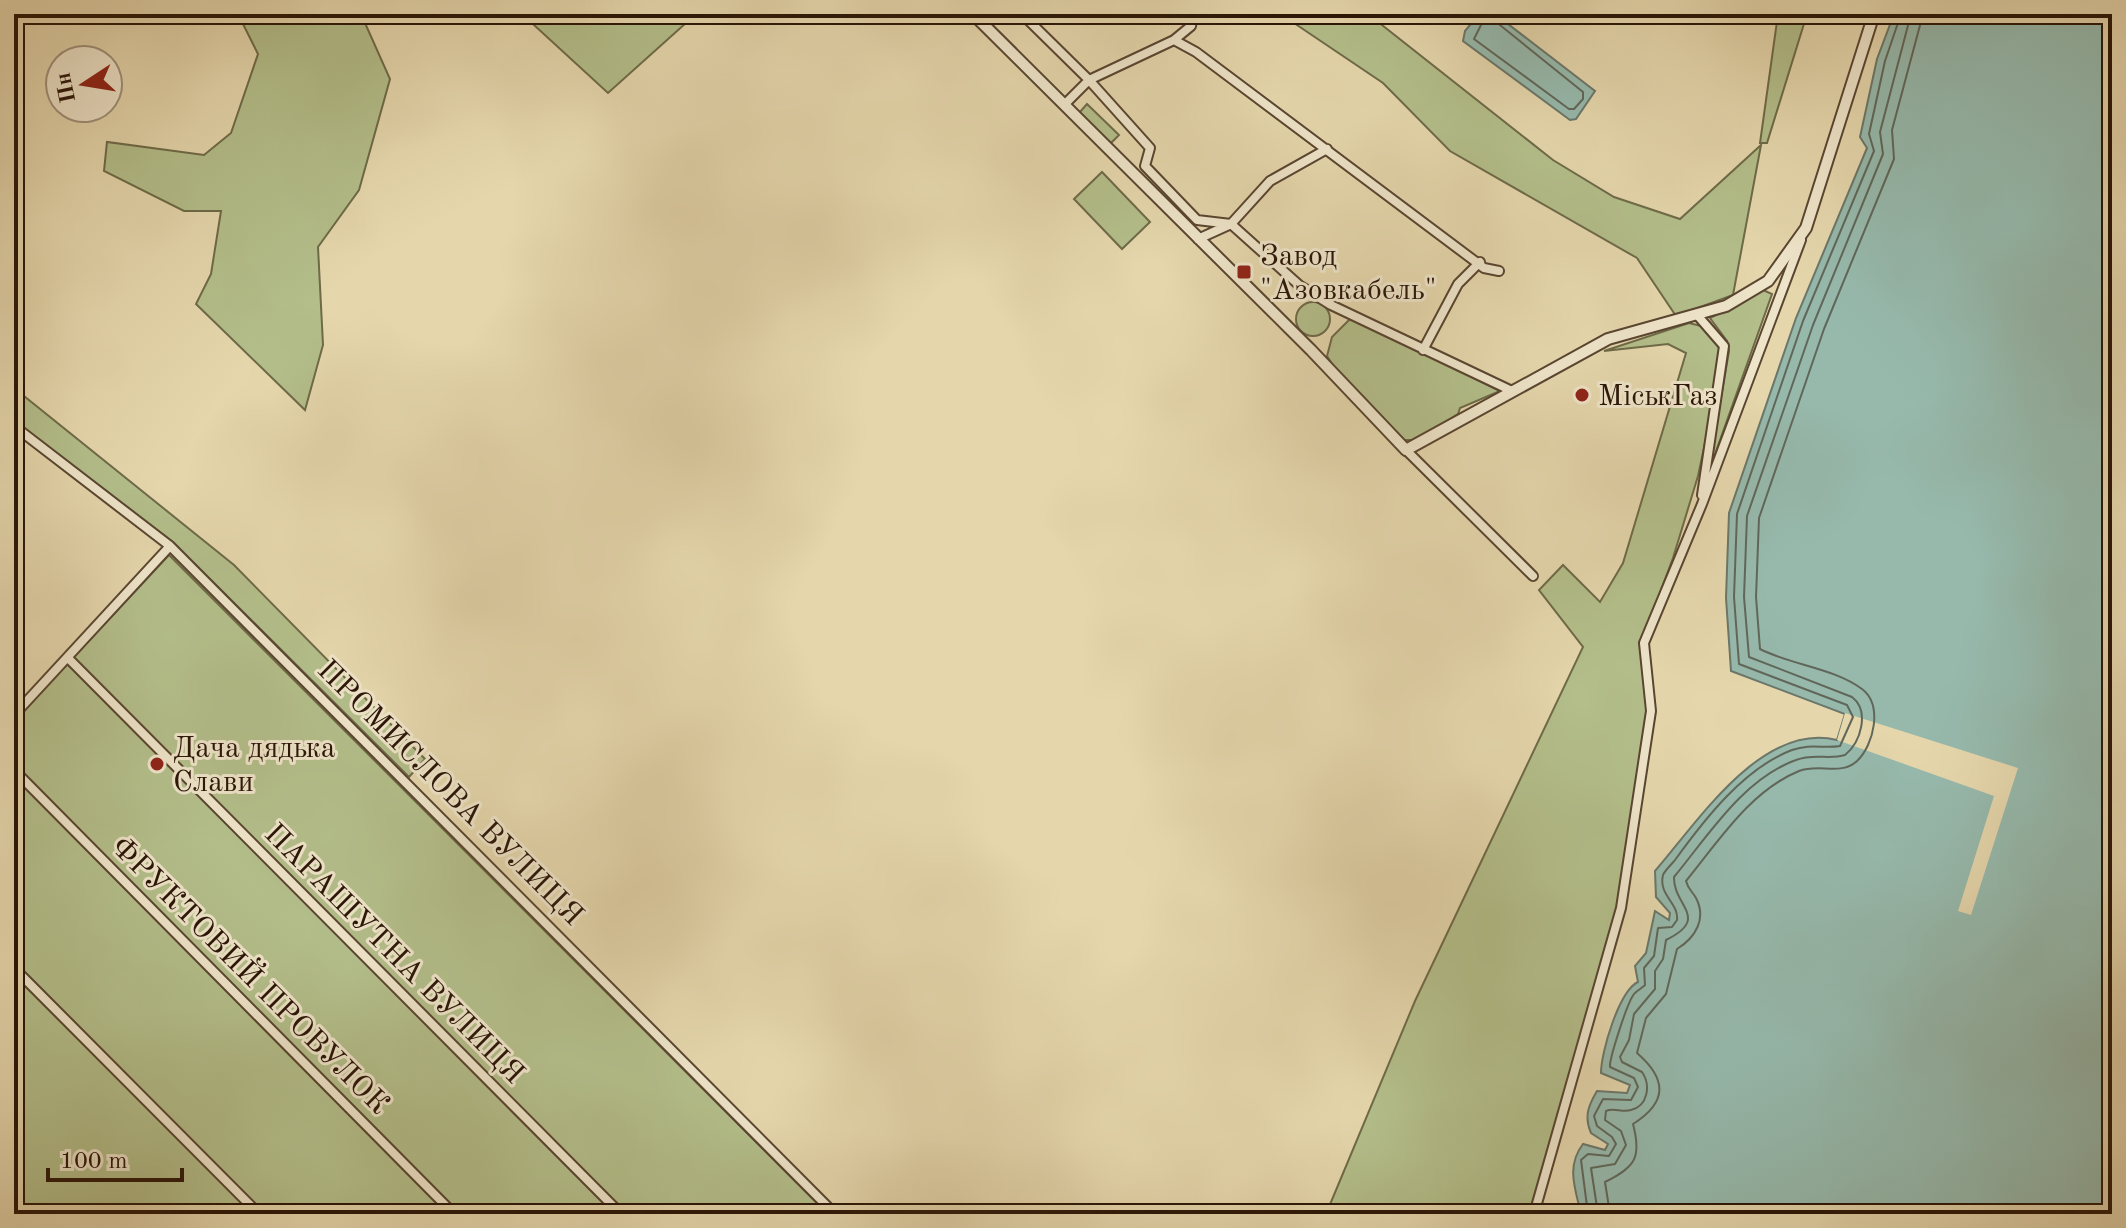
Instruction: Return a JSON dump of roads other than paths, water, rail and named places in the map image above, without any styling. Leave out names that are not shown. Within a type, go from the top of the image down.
[{"type":"street","points":[[973,14],[1533,576]]},
{"type":"street","points":[[1022,14],[1089,80],[1150,148],[1145,166],[1197,220],[1231,224],[1299,285],[1331,305],[1512,391]]},
{"type":"street","points":[[1064,105],[1089,80],[1174,40],[1191,26],[1193,14]]},
{"type":"street","points":[[1534,1214],[1621,908],[1651,711],[1644,643],[1702,504],[1806,228],[1874,14]]},
{"type":"street","points":[[1174,40],[1327,149],[1484,268],[1499,271]]},
{"type":"street","points":[[1198,239],[1231,224],[1270,181],[1327,149]]},
{"type":"street","points":[[1406,450],[1608,339],[1726,306],[1768,281],[1806,228]]},
{"type":"street","points":[[1423,350],[1458,284],[1480,262]]},
{"type":"street","points":[[1698,316],[1724,346],[1702,504]]},
{"type":"street","name":"ПРОМИСЛОВА ВУЛИЦЯ","points":[[14,426],[170,546],[835,1214]]},
{"type":"street","points":[[14,715],[170,546]]},
{"type":"street","name":"ПАРАШУТНА ВУЛИЦЯ","points":[[68,658],[621,1214]]},
{"type":"street","name":"ФРУКТОВИЙ ПРОВУЛОК","points":[[14,770],[454,1214]]},
{"type":"street","points":[[14,968],[259,1214]]},
{"type":"street","points":[[14,1208],[27,1214]]},
{"type":"water","points":[[1479,14],[1495,14],[1595,91],[1576,119],[1570,120],[1463,41],[1465,31]]},
{"type":"water","points":[[1894,14],[2112,14],[2112,1214],[1581,1214],[1573,1178],[1578,1152],[1583,1144],[1605,1150],[1608,1144],[1591,1133],[1587,1117],[1589,1107],[1597,1091],[1627,1093],[1630,1085],[1601,1073],[1608,1037],[1624,997],[1638,982],[1635,966],[1646,953],[1655,911],[1669,920],[1670,913],[1656,897],[1655,871],[1711,803],[1758,760],[1783,746],[1809,738],[1837,740],[1845,714],[1731,671],[1726,598],[1729,513],[1796,318],[1867,148],[1860,137],[1877,59]]},
{"type":"place","name":"Завод \"Азовкабель\"","points":[[1244,272]]},
{"type":"place","name":"МіськГаз","points":[[1582,395]]},
{"type":"place","name":"Дача дядька Слави","points":[[157,764]]}]
